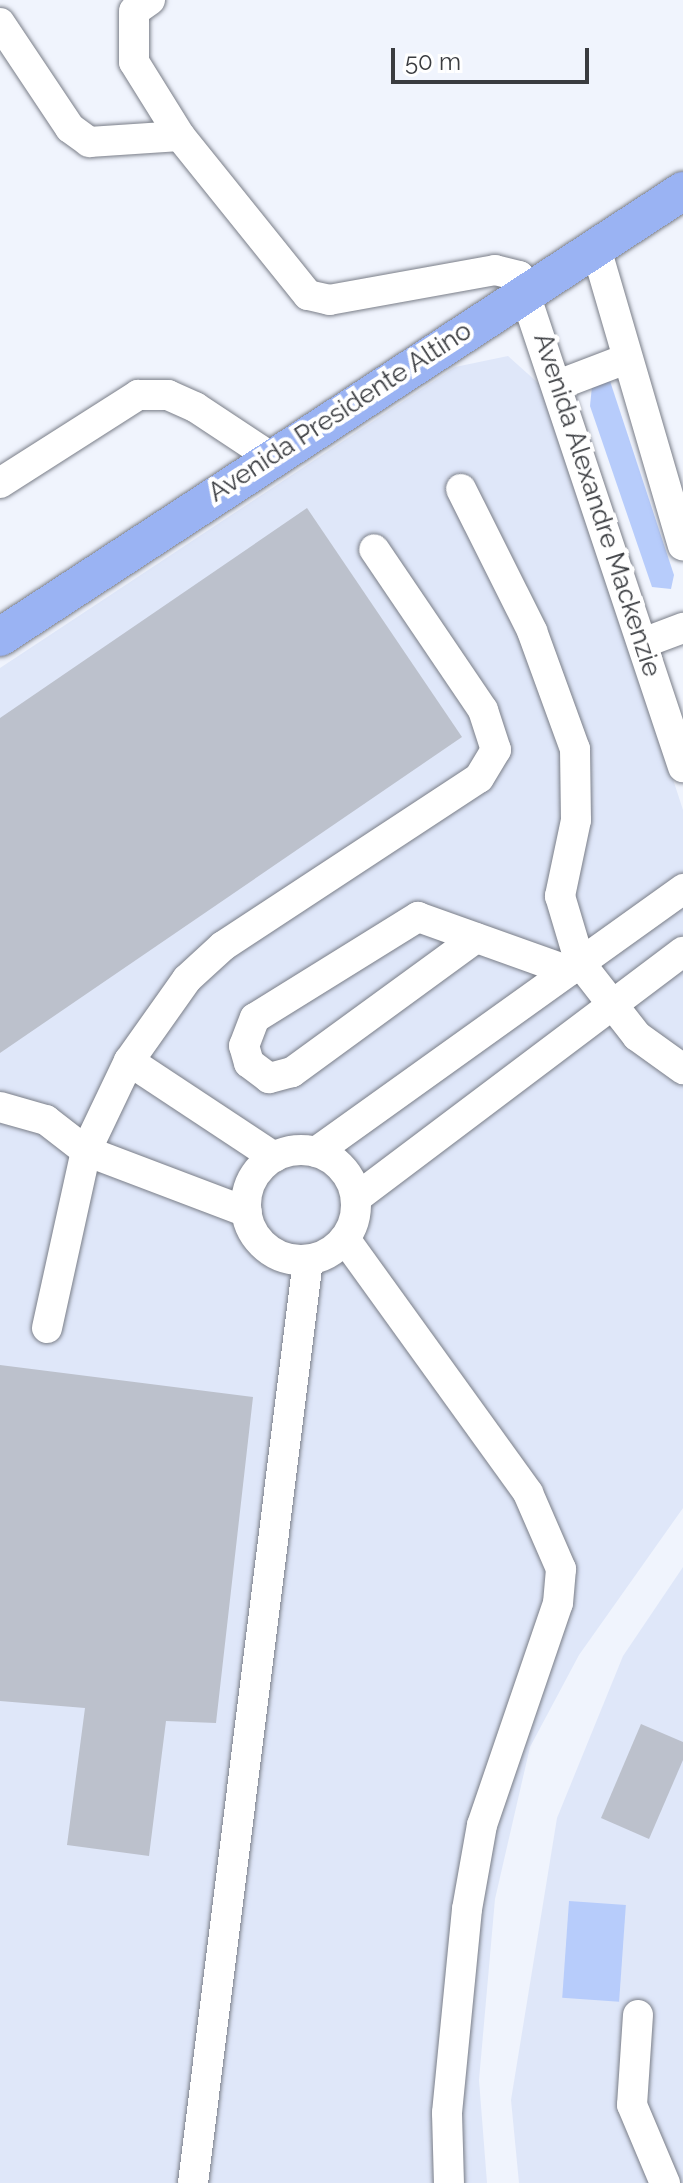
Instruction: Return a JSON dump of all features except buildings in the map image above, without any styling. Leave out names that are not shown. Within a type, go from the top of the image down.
[{"type":"main road","name":"Avenida Presidente Altino","points":[[0,637],[526,289],[683,191]]},
{"type":"street","points":[[150,0],[134,11],[134,62],[180,136],[308,295],[329,300],[495,270],[519,276],[526,289]]},
{"type":"street","points":[[0,23],[70,128],[89,142],[180,136]]},
{"type":"street","points":[[595,245],[623,360],[683,545]]},
{"type":"street","name":"Avenida Alexandre Mackenzie","points":[[526,289],[683,767]]},
{"type":"street","points":[[558,385],[623,360]]},
{"type":"street","points":[[0,483],[138,395],[168,395],[195,407],[272,458]]},
{"type":"street","points":[[461,489],[532,631],[575,749],[576,820],[560,896],[574,967],[610,1007],[683,1069]]},
{"type":"street","points":[[47,1328],[86,1151],[129,1061],[187,979],[223,946],[479,778],[496,750],[483,710],[374,549]]},
{"type":"street","points":[[643,643],[683,628]]},
{"type":"street","points":[[129,1061],[274,1157],[316,1152],[683,889]]},
{"type":"street","points":[[476,938],[292,1072],[269,1078],[249,1063],[244,1046],[255,1018],[399,923],[439,919],[476,938],[574,967]]},
{"type":"street","points":[[274,1157],[253,1181],[247,1212],[267,1249],[308,1260],[345,1239],[356,1198],[683,952]]},
{"type":"street","points":[[0,1107],[46,1120],[86,1151],[247,1212]]},
{"type":"street","points":[[316,1152],[342,1170],[356,1198]]},
{"type":"street","points":[[345,1239],[528,1493],[561,1569],[558,1603],[482,1825],[467,1909],[447,2113],[449,2183]]},
{"type":"street","points":[[193,2183],[308,1260]]},
{"type":"street","points":[[638,2015],[632,2105],[665,2183]]},
{"type":"shaded area","points":[[508,356],[547,391],[683,810],[683,1508],[579,1655],[530,1747],[495,1899],[479,2080],[487,2183],[0,2183],[0,668],[455,367]]},
{"type":"shaded area","points":[[610,381],[674,575],[671,589],[652,587],[590,406],[592,386]]},
{"type":"shaded area","points":[[683,1567],[683,2183],[519,2183],[511,2100],[557,1818],[623,1656]]},
{"type":"shaded area","points":[[569,1901],[626,1905],[619,2002],[562,1998]]}]
